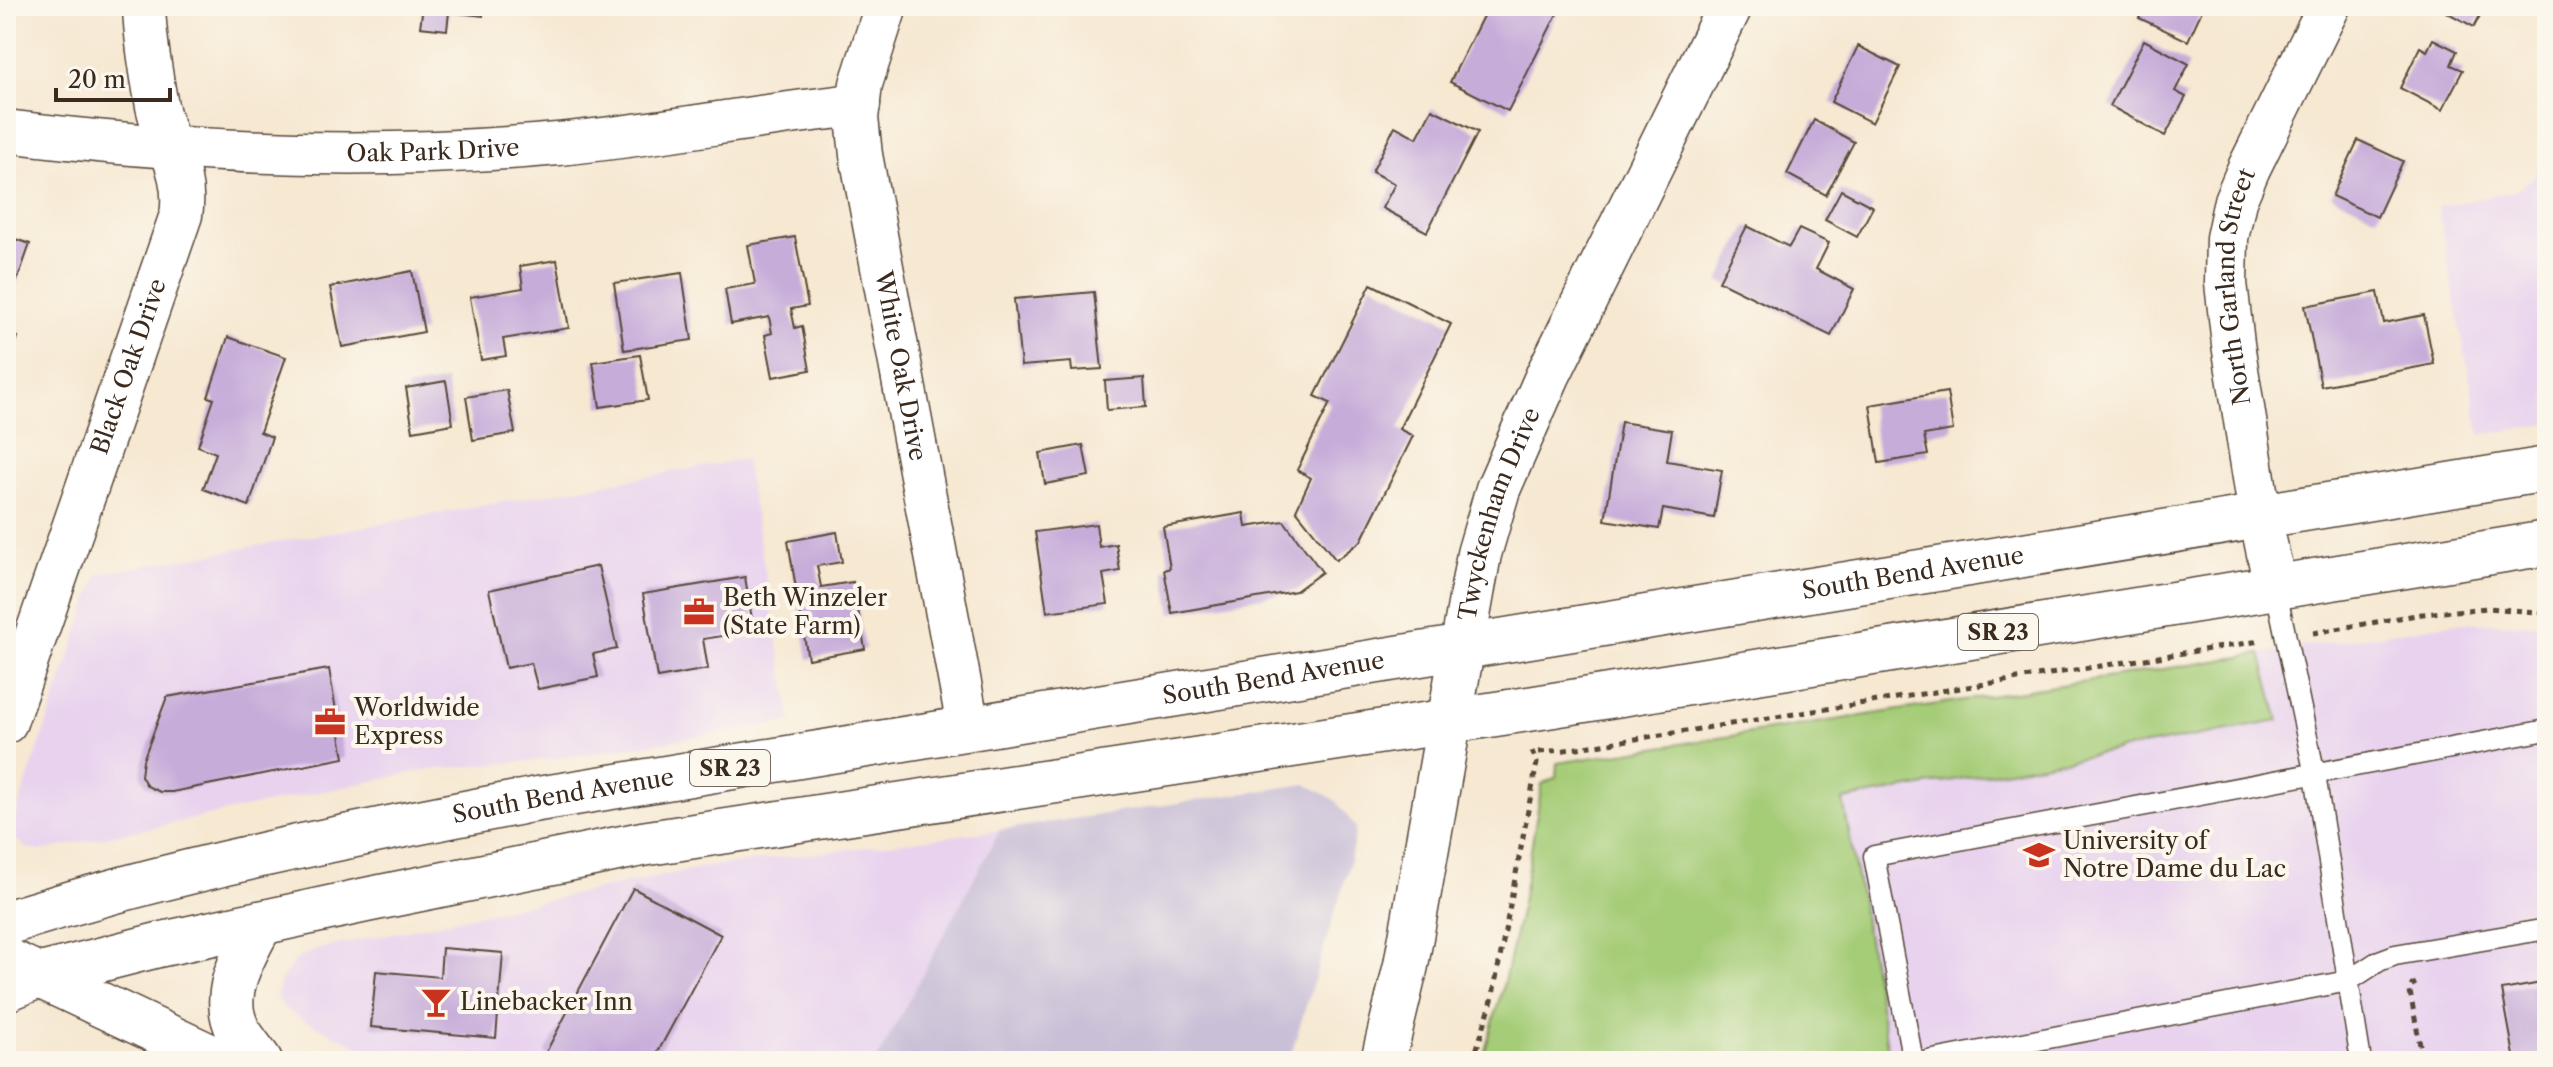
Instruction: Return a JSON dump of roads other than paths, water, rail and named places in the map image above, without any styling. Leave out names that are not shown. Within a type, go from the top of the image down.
[{"type":"main road","name":"Twyckenham Drive","points":[[1383,1061],[1406,965],[1479,554],[1498,489],[1556,358],[1730,6]]},
{"type":"main road","name":"South Bend Avenue","points":[[6,923],[164,878],[532,800],[2547,469]]},
{"type":"main road","name":"SR 23","points":[[18,975],[642,844],[1535,708],[2547,543]]},
{"type":"main road","points":[[260,1061],[237,1027],[230,993],[242,959],[261,923]]},
{"type":"main road","points":[[18,975],[220,1061]]},
{"type":"street","name":"Black Oak Drive","points":[[6,722],[181,215],[183,188],[158,106],[144,6]]},
{"type":"street","name":"White Oak Drive","points":[[886,6],[861,84],[857,118],[861,155],[968,726]]},
{"type":"street","name":"North Garland Street","points":[[2275,586],[2260,516],[2233,344],[2226,283],[2227,238],[2235,201],[2249,168],[2329,6]]},
{"type":"street","name":"Oak Park Drive","points":[[6,131],[172,147],[307,154],[417,153],[558,144],[859,105]]},
{"type":"lane","points":[[2275,586],[2315,775],[2361,1061]]},
{"type":"lane","points":[[1913,1061],[1874,856],[2547,730]]},
{"type":"lane","points":[[1928,1061],[2348,981],[2379,961],[2395,955],[2547,929]]},
{"type":"place","name":"Beth Winzeler (State Farm)","points":[[699,612]]},
{"type":"place","name":"Worldwide Express","points":[[330,722]]},
{"type":"place","name":"University of Notre Dame du Lac","points":[[2039,855]]},
{"type":"place","name":"Linebacker Inn","points":[[436,1002]]}]
